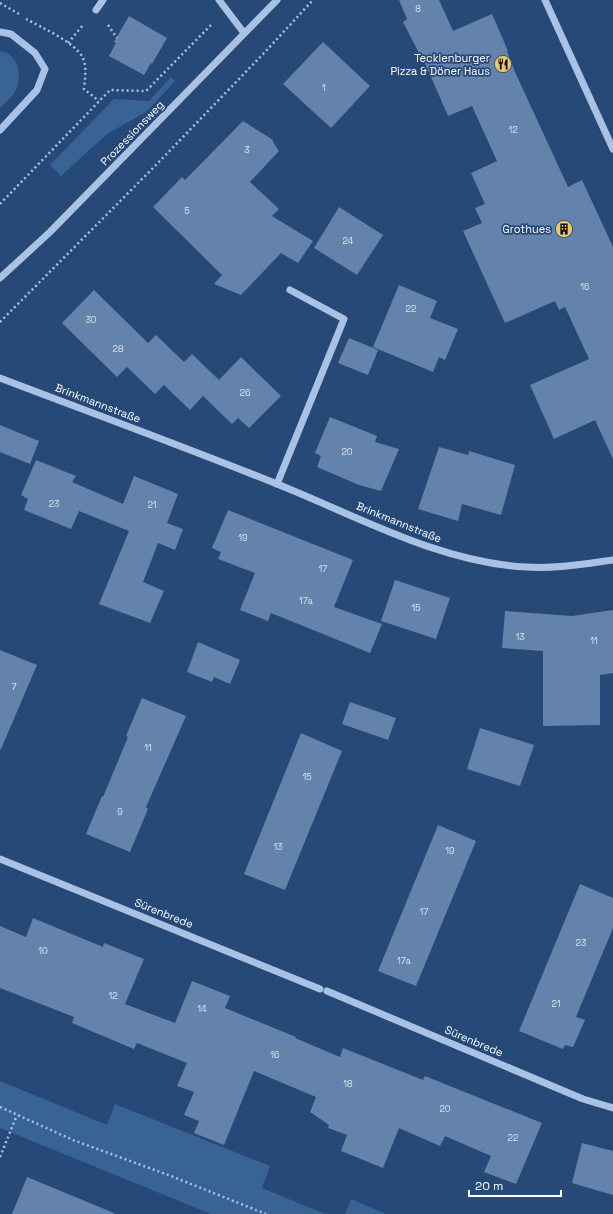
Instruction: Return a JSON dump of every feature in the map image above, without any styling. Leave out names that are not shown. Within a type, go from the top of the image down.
[{"type":"street","points":[[96,10],[103,0]]},
{"type":"street","points":[[219,0],[244,33]]},
{"type":"street","name":"Prozessionsweg","points":[[0,278],[50,232],[277,0]]},
{"type":"street","points":[[545,0],[613,149]]},
{"type":"street","points":[[0,32],[11,34],[35,53],[45,69],[37,90],[0,130]]},
{"type":"street","points":[[277,484],[344,319],[290,290]]},
{"type":"street","name":"Brinkmannstraße","points":[[0,378],[277,484],[426,547],[477,560],[525,567],[566,567],[613,560]]},
{"type":"street","name":"Sürenbrede","points":[[0,859],[320,989]]},
{"type":"street","name":"Sürenbrede","points":[[328,991],[583,1098],[613,1108]]},
{"type":"path","points":[[0,322],[161,159],[265,52],[313,0]]},
{"type":"path","points":[[0,4],[68,43],[82,57],[86,72],[84,89],[99,101]]},
{"type":"path","points":[[0,204],[110,90],[146,91],[226,10]]},
{"type":"path","points":[[0,1107],[73,1140],[171,1176],[266,1214]]},
{"type":"path","points":[[0,1156],[17,1115]]},
{"type":"shaded area","points":[[0,51],[6,53],[15,61],[18,67],[19,80],[15,92],[0,108]]},
{"type":"shaded area","points":[[171,77],[175,81],[146,112],[107,134],[61,176],[50,165],[114,99],[149,101]]},
{"type":"shaded area","points":[[0,1081],[107,1125],[115,1104],[270,1166],[262,1188],[325,1214],[211,1214],[0,1128]]},
{"type":"shaded area","points":[[351,1199],[386,1214],[345,1214]]},
{"type":"building","points":[[399,0],[439,0],[453,31],[492,14],[508,51],[515,72],[568,187],[582,180],[613,247],[613,459],[595,420],[554,439],[530,385],[589,359],[565,307],[559,310],[555,301],[505,323],[463,231],[482,223],[475,208],[485,204],[471,173],[497,161],[472,106],[448,116],[421,54],[420,55],[403,22],[407,19]]},
{"type":"building","points":[[129,16],[167,38],[144,75],[109,56],[116,43],[114,42]]},
{"type":"building","points":[[323,42],[370,86],[331,128],[283,84]]},
{"type":"building","points":[[243,121],[273,140],[279,151],[250,182],[279,209],[272,216],[313,241],[298,263],[281,253],[241,295],[214,284],[222,275],[153,207],[182,177],[185,180]]},
{"type":"building","points":[[339,207],[383,235],[357,275],[314,248]]},
{"type":"building","points":[[399,285],[437,301],[430,318],[458,329],[445,360],[439,357],[433,372],[373,347]]},
{"type":"building","points":[[94,290],[148,343],[156,335],[184,362],[192,354],[219,380],[241,357],[281,396],[249,428],[238,418],[232,424],[203,396],[190,410],[164,385],[155,394],[127,367],[117,377],[62,323]]},
{"type":"building","points":[[349,338],[378,350],[368,375],[338,363]]},
{"type":"building","points":[[330,417],[377,436],[375,442],[399,449],[381,491],[359,485],[317,467],[321,456],[315,453]]},
{"type":"building","points":[[0,425],[39,441],[30,464],[0,452]]},
{"type":"building","points":[[439,447],[468,455],[469,451],[515,465],[501,515],[462,504],[458,521],[418,509]]},
{"type":"building","points":[[36,460],[76,476],[72,482],[123,504],[134,476],[178,494],[167,523],[183,529],[175,550],[158,543],[143,582],[164,591],[150,623],[99,604],[129,531],[79,511],[71,529],[24,510],[28,499],[21,495]]},
{"type":"building","points":[[228,510],[353,560],[334,607],[382,624],[370,653],[271,613],[268,621],[240,610],[255,573],[218,559],[221,552],[212,548]]},
{"type":"building","points":[[395,580],[450,598],[436,639],[381,621]]},
{"type":"building","points":[[613,610],[613,673],[600,675],[600,725],[543,726],[543,651],[502,648],[505,611],[572,616]]},
{"type":"building","points":[[198,642],[240,660],[230,684],[214,677],[212,682],[187,672]]},
{"type":"building","points":[[0,650],[37,665],[1,749],[0,749]]},
{"type":"building","points":[[142,698],[186,716],[146,807],[148,809],[130,852],[86,834],[128,737],[126,736]]},
{"type":"building","points":[[350,702],[396,718],[388,740],[342,724]]},
{"type":"building","points":[[480,728],[534,745],[520,786],[467,769]]},
{"type":"building","points":[[301,733],[342,751],[285,890],[244,874]]},
{"type":"building","points":[[438,825],[476,841],[416,986],[378,971]]},
{"type":"building","points":[[580,884],[613,898],[613,928],[576,1017],[585,1020],[573,1047],[565,1045],[563,1049],[519,1031]]},
{"type":"building","points":[[33,918],[103,947],[104,943],[144,959],[125,1004],[175,1023],[192,981],[230,996],[225,1008],[340,1057],[343,1048],[423,1080],[425,1076],[542,1123],[516,1184],[484,1172],[491,1156],[445,1136],[440,1146],[399,1128],[383,1168],[341,1151],[347,1135],[328,1128],[329,1125],[310,1112],[316,1097],[254,1071],[224,1145],[194,1133],[199,1121],[184,1115],[194,1092],[177,1086],[187,1063],[137,1043],[134,1049],[72,1023],[74,1017],[0,988],[0,926],[26,937]]},
{"type":"building","points":[[582,1143],[613,1151],[613,1195],[572,1183]]},
{"type":"building","points":[[27,1177],[114,1213],[114,1214],[12,1214]]},
{"type":"place","name":"Tecklenburger Pizza & Döner Haus","points":[[503,64]]},
{"type":"place","name":"Grothues","points":[[564,229]]}]
